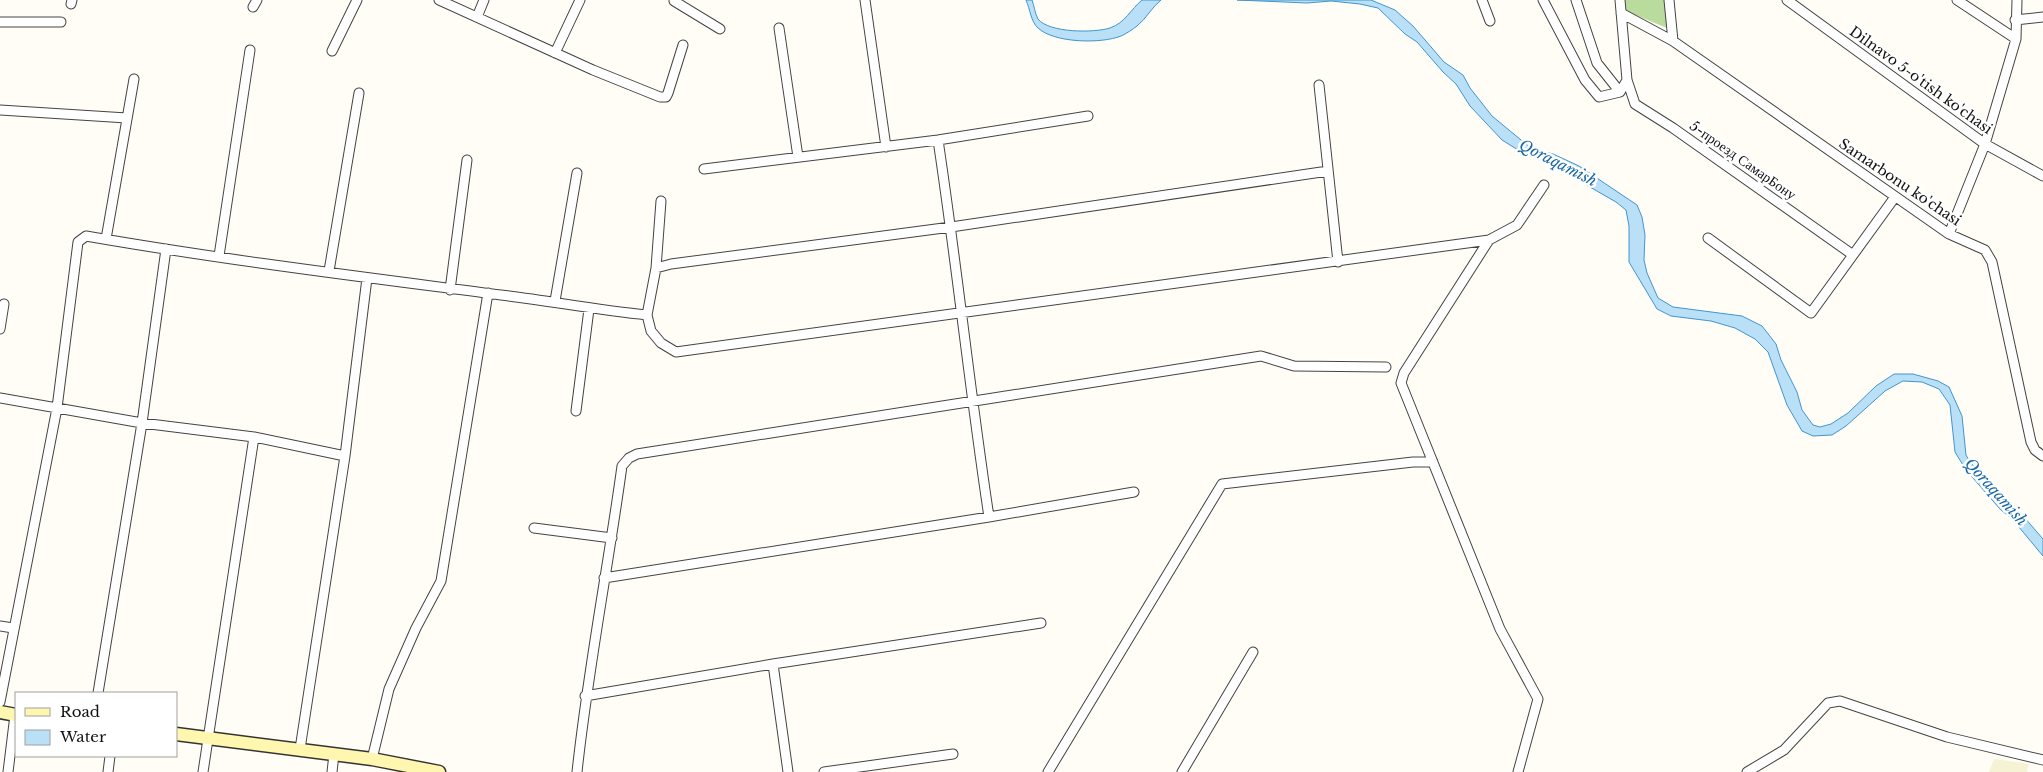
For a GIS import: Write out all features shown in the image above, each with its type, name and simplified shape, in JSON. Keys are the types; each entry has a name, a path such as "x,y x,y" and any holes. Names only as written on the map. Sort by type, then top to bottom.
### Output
{"street":[{"path":"332,51 357,0"},
{"path":"439,0 555,54 660,97 666,97 668,93 683,45"},
{"path":"477,17 484,0"},
{"path":"555,54 580,0"},
{"path":"673,0 720,29"},
{"path":"865,0 886,146"},
{"path":"1482,0 1490,21"},
{"path":"1544,0 1585,80 1599,97 1620,92 1627,80 1620,0"},
{"path":"1576,0 1597,63 1620,92"},
{"path":"1669,0 1673,41"},
{"name":"Dilnavo 5-o'tish ko'chasi","path":"1787,0 1985,144 2043,176"},
{"path":"1957,0 2016,39"},
{"path":"1949,234 1985,144 2016,39 2017,0"},
{"name":"Samarbonu ko'chasi","path":"1621,13 1673,41 1949,234 1985,250 1992,262 2031,442 2035,450 2043,456"},
{"path":"2015,20 2043,17"},
{"path":"0,22 61,22"},
{"path":"779,28 798,157"},
{"path":"219,256 250,50"},
{"path":"106,239 134,80"},
{"name":"5-проезд СамарБону","path":"1627,80 1635,104 1673,128 1854,255"},
{"path":"1319,85 1338,262"},
{"path":"329,271 359,93"},
{"path":"0,110 127,118"},
{"path":"704,169 938,140 1088,116"},
{"path":"938,140 989,517"},
{"path":"450,290 467,160"},
{"path":"656,268 671,264 951,227 1328,171"},
{"path":"555,301 576,173"},
{"path":"661,201 656,268 647,315 652,331 661,343 676,352 1490,240 1517,225 1544,185"},
{"path":"1708,238 1811,313 1896,197"},
{"path":"0,702 56,408 78,242 86,236 450,290 555,301 589,309 647,315"},
{"path":"1490,240 1404,374 1401,383 1500,629 1538,699 1518,772"},
{"path":"98,692 142,423 166,249"},
{"path":"300,749 345,456 367,278"},
{"path":"372,759 389,689 416,628 441,581 488,293"},
{"path":"0,329 4,304"},
{"path":"576,411 589,309"},
{"path":"577,772 585,696 612,538 622,466 629,458 637,454 1262,356 1294,366 1386,367"},
{"path":"0,398 142,423 254,436 345,456"},
{"path":"203,772 254,436"},
{"path":"1048,772 1222,484 1413,462 1433,462"},
{"path":"604,578 1134,492"},
{"path":"534,528 612,538"},
{"path":"585,696 773,664 1041,623"},
{"path":"0,626 13,628"},
{"path":"1182,772 1254,652"},
{"path":"773,664 788,772"},
{"path":"1747,772 1784,750 1828,703 1840,701 1947,737 2043,760"},
{"path":"0,712 15,715 8,772"},
{"path":"178,734 372,759 439,772"},
{"path":"332,772 334,754"},
{"path":"824,772 954,754"},
{"path":"108,772 110,757"}],"shaded area":[{"path":"1994,759 2029,764 2027,772 1989,772"}],"green space":[{"path":"1625,0 1664,0 1667,28 1626,11"}],"water":[{"path":"1026,0 1032,0 1038,19 1044,24 1072,31 1094,31 1115,26 1142,0 1161,0 1134,29 1121,36 1112,39 1078,41 1055,37 1038,28"},
{"name":"Qoraqamish","path":"1237,0 1371,0 1395,10 1413,26 1444,62 1463,75 1470,88 1492,116 1532,149 1553,154 1579,166 1637,205 1642,217 1645,235 1644,260 1647,273 1658,298 1673,307 1742,316 1762,326 1776,344 1781,360 1797,392 1802,410 1813,425 1820,427 1831,424 1848,413 1876,386 1894,374 1913,374 1938,381 1949,387 1962,416 1966,455 1970,462 1995,489 2011,502 2043,539 2043,556 2013,520 2000,509 1966,470 1955,452 1950,405 1939,389 1922,382 1903,381 1885,391 1846,426 1832,435 1813,436 1802,431 1787,405 1768,352 1755,339 1735,328 1711,321 1671,316 1657,309 1629,262 1629,226 1626,210 1616,202 1548,163 1523,153 1502,140 1470,106 1456,84 1417,42 1405,34 1378,8 1331,1 1307,3"}]}
